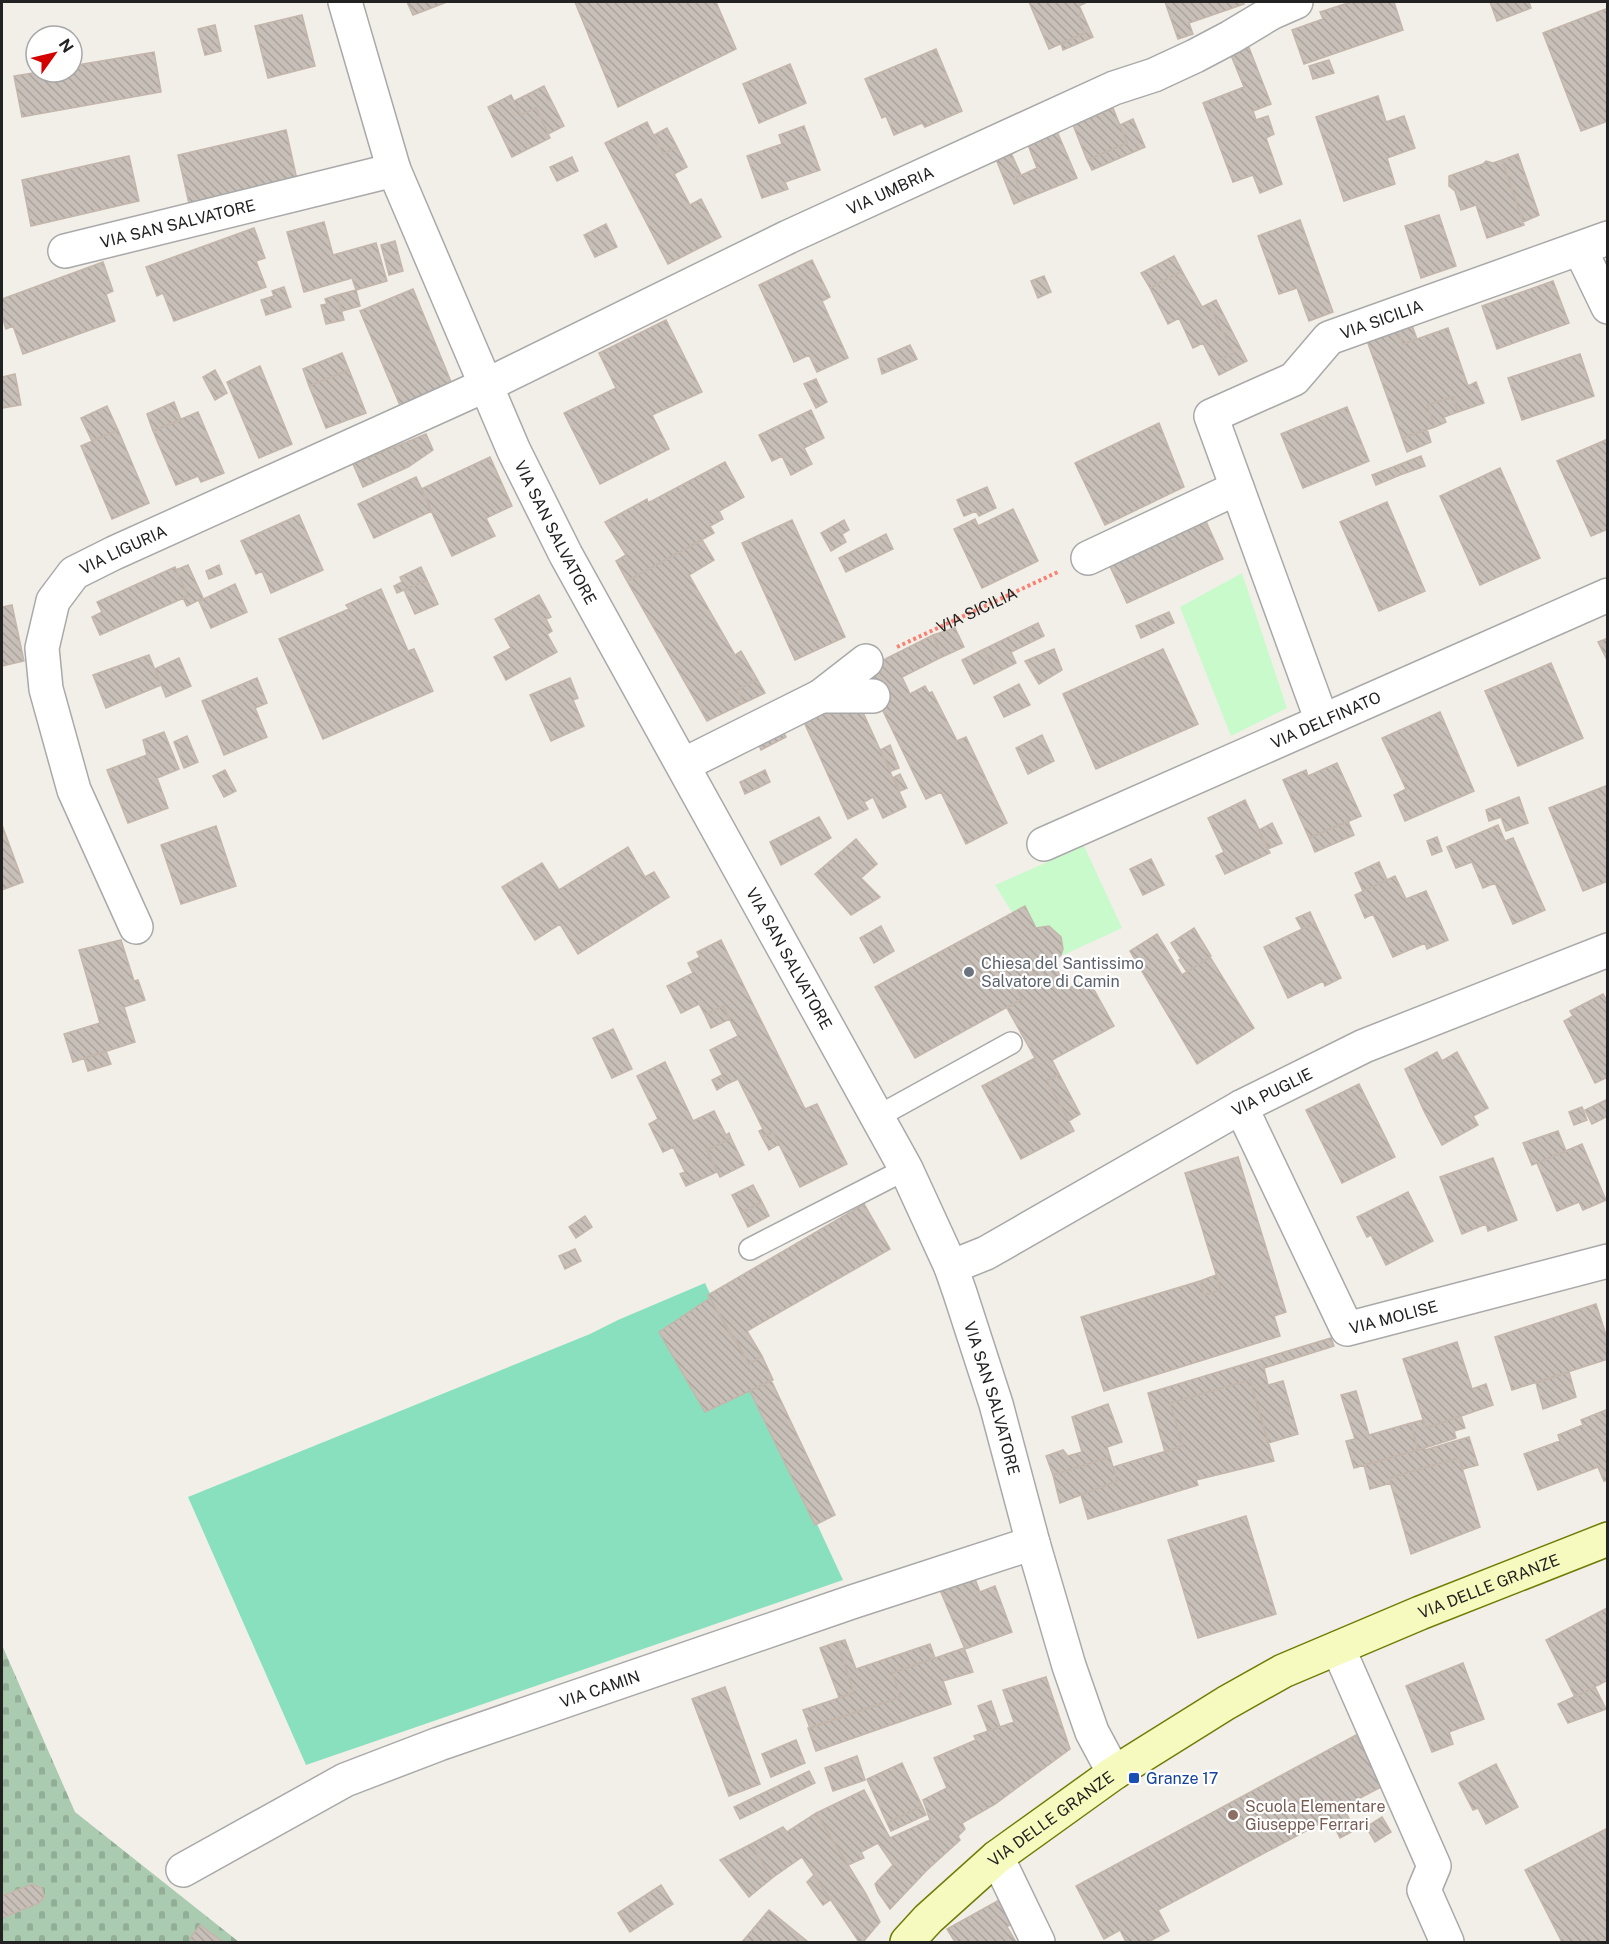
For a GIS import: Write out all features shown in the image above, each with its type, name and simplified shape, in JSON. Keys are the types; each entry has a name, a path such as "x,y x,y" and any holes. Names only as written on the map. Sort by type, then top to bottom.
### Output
{"street":[{"name":"VIA SAN SALVATORE","path":"345,2 394,170 514,451 566,555 906,1169 951,1267 996,1404 1033,1543 1070,1666 1092,1732 1114,1773"},
{"name":"VIA UMBRIA","path":"485,386 788,237 1114,88 1154,75 1195,56 1271,12 1296,2"},
{"name":"VIA SAN SALVATORE","path":"65,251 394,170"},
{"path":"1594,243 1608,307"},
{"name":"VIA SICILIA","path":"1322,721 1211,416 1294,379 1329,338 1594,243"},
{"name":"VIA LIGURIA","path":"136,927 74,790 46,690 42,648 53,601 74,573 114,553 485,386"},
{"path":"1088,558 1237,488"},
{"name":"VIA DELFINATO","path":"1044,844 1608,595"},
{"path":"683,765 821,696 866,661"},
{"path":"821,696 873,696"},
{"name":"VIA PUGLIE","path":"951,1267 986,1253 1241,1107 1365,1046 1608,950"},
{"name":"VIA MOLISE","path":"1241,1107 1347,1329 1608,1261"},
{"name":"VIA DELLE GRANZE","path":"907,1942 928,1919 997,1857 1114,1773 1226,1703 1283,1671 1420,1613 1608,1539"},
{"name":"VIA CAMIN","path":"183,1870 345,1780 439,1744 852,1602 1033,1543"},
{"path":"1338,1648 1434,1866 1424,1890 1447,1942"},
{"path":"997,1857 1038,1942"}],"lane":[{"path":"877,1117 1011,1042"},
{"path":"750,1249 906,1169"}],"path":[{"name":"VIA SICILIA","path":"866,661 1088,558"}],"green space":[{"path":"1242,573 1287,708 1231,736 1180,607"},
{"path":"1084,846 1122,928 1044,964 995,885"},
{"path":"705,1283 843,1580 306,1765 188,1497 590,1334"},
{"path":"2,1645 75,1812 239,1942 2,1942"}],"building":[{"path":"407,2 447,2 413,15"},
{"path":"575,2 716,2 736,49 618,107"},
{"path":"1029,2 1087,2 1079,6 1081,10 1079,17 1085,33 1049,49"},
{"path":"1165,2 1243,2 1244,4 1189,23 1193,34 1178,39"},
{"path":"1351,2 1394,2 1403,30 1304,64 1292,30 1323,19 1320,12"},
{"path":"1490,2 1529,2 1531,8 1497,21"},
{"path":"1608,8 1608,121 1581,131 1543,33"},
{"path":"1081,10 1093,37 1063,50 1061,44 1085,33 1079,17"},
{"path":"302,15 315,66 268,78 255,26"},
{"path":"215,25 221,51 205,55 198,29"},
{"path":"1246,40 1271,104 1253,111 1256,120 1268,116 1274,134 1266,138 1282,184 1260,193 1253,175 1233,182 1203,103 1244,87 1228,48"},
{"path":"936,49 962,111 925,127 922,123 894,135 886,116 882,118 865,79"},
{"path":"154,52 161,92 22,117 14,76 24,74 24,84 84,84 84,64"},
{"path":"1329,60 1334,73 1313,79 1309,66"},
{"path":"790,64 806,103 759,123 743,84"},
{"path":"544,86 564,126 548,134 536,108 521,115 514,101"},
{"path":"511,95 521,115 536,108 550,138 512,157 488,107"},
{"path":"1378,96 1386,122 1404,116 1415,148 1387,158 1395,184 1344,201 1316,117"},
{"path":"1113,108 1127,143 1087,160 1073,125"},
{"path":"1133,119 1145,147 1092,170 1087,160 1127,143 1120,125"},
{"path":"647,122 663,154 677,147 687,167 674,174 690,205 701,199 721,237 668,264 605,143"},
{"path":"804,126 820,170 785,182 788,189 762,198 747,156 782,144 779,135"},
{"path":"667,128 677,147 663,154 654,135"},
{"path":"1056,129 1077,178 1023,200 1015,178 1037,168 1025,137"},
{"path":"286,130 298,184 190,208 178,155"},
{"path":"1011,153 1021,175 1015,178 1023,200 1014,204 996,159"},
{"path":"1518,154 1539,215 1523,222 1502,160"},
{"path":"129,156 139,201 31,226 22,180"},
{"path":"572,157 578,171 557,181 550,167"},
{"path":"1502,160 1524,225 1487,238 1476,205 1461,210 1455,191 1449,186 1449,176 1486,161 1493,163"},
{"path":"1439,215 1456,266 1421,278 1405,226"},
{"path":"1300,220 1333,312 1309,321 1297,288 1279,294 1258,236"},
{"path":"324,222 333,255 376,243 387,281 356,290 352,278 304,292 287,232"},
{"path":"606,224 617,247 595,257 584,235"},
{"path":"254,228 265,258 256,261 266,287 174,321 163,293 157,296 146,267"},
{"path":"395,241 403,271 389,275 381,245"},
{"path":"1174,256 1182,271 1150,288 1141,273"},
{"path":"812,260 830,297 822,301 848,358 817,372 809,355 794,362 759,285"},
{"path":"103,262 113,291 106,294 115,321 23,354 13,326 6,329 2,316 2,299"},
{"path":"1182,271 1202,307 1208,304 1234,353 1213,363 1203,343 1193,348 1179,318 1168,324 1150,288"},
{"path":"1044,276 1051,292 1038,298 1031,281"},
{"path":"1553,281 1569,323 1497,349 1482,306"},
{"path":"284,287 291,307 266,315 261,300 274,296 272,291"},
{"path":"413,289 456,394 402,410 360,311"},
{"path":"356,290 360,306 342,311 337,295"},
{"path":"337,295 344,320 326,324 321,305 327,304 325,299"},
{"path":"1216,300 1247,361 1219,375 1213,363 1234,353 1208,304"},
{"path":"666,320 702,392 652,415 669,449 600,484 564,413 616,388 599,353"},
{"path":"1410,320 1417,339 1403,344 1395,325"},
{"path":"1395,325 1403,344 1448,328 1468,386 1476,382 1484,403 1458,412 1453,397 1427,405 1435,427 1402,438 1365,335"},
{"path":"910,345 917,359 882,374 878,359"},
{"path":"342,353 349,370 309,386 303,369"},
{"path":"1580,354 1594,396 1522,420 1508,378"},
{"path":"260,366 292,444 259,458 227,382"},
{"path":"215,370 227,393 215,400 203,377"},
{"path":"349,370 366,413 326,428 309,386"},
{"path":"15,374 21,405 2,408 2,377"},
{"path":"816,379 827,402 816,408 804,384"},
{"path":"1453,397 1458,412 1444,417 1446,422 1435,427 1427,405"},
{"path":"174,402 181,420 153,431 147,414"},
{"path":"107,406 118,430 92,441 81,418"},
{"path":"1347,407 1369,461 1303,488 1281,434"},
{"path":"811,410 824,438 804,448 812,464 791,475 782,456 772,461 759,435"},
{"path":"198,412 224,473 201,482 198,476 176,485 153,431"},
{"path":"1159,423 1184,487 1105,525 1075,463"},
{"path":"1427,429 1431,442 1407,452 1402,438"},
{"path":"118,430 149,503 112,519 81,446"},
{"path":"426,434 433,450 408,467 363,487 353,464"},
{"path":"1608,439 1608,529 1591,536 1557,461"},
{"path":"1421,456 1425,466 1400,475 1398,465"},
{"path":"490,457 512,506 486,518 495,536 452,556 421,489"},
{"path":"725,462 744,497 719,511 723,519 710,526 714,533 627,581 616,561 626,555 605,522 647,499 648,503"},
{"path":"1398,465 1400,475 1376,485 1372,475"},
{"path":"1500,468 1540,558 1480,585 1440,496"},
{"path":"416,477 432,511 374,538 358,504"},
{"path":"987,487 996,508 979,516 976,511 964,516 957,500"},
{"path":"1387,502 1425,591 1379,611 1340,522"},
{"path":"1013,509 1038,561 982,588 954,529 975,519 978,526"},
{"path":"299,515 323,570 271,593 262,571 256,574 241,541"},
{"path":"1204,517 1223,559 1127,603 1108,562"},
{"path":"792,520 845,637 795,660 742,543"},
{"path":"844,520 849,530 842,534 846,542 831,551 821,533"},
{"path":"886,534 893,549 846,572 839,558"},
{"path":"702,540 714,560 689,575 735,655 741,651 757,679 737,690 744,703 707,721 627,581"},
{"path":"188,565 203,598 187,606 183,598 188,596 176,570"},
{"path":"219,565 222,574 209,579 206,571"},
{"path":"175,567 188,596 100,635 92,617 102,612 97,602"},
{"path":"421,567 427,580 397,593 394,586 402,582 400,577"},
{"path":"427,580 438,604 415,614 404,590"},
{"path":"235,584 247,612 211,628 199,601"},
{"path":"381,589 408,651 414,649 433,691 323,739 279,639 349,609 346,605"},
{"path":"539,595 551,617 546,619 552,631 547,634 557,652 506,680 494,657 511,648 495,619"},
{"path":"12,605 24,661 2,666 2,607"},
{"path":"1169,612 1174,623 1141,638 1136,626"},
{"path":"1038,623 1044,636 1011,652 1016,663 996,673 984,649"},
{"path":"955,628 964,647 942,657 933,635"},
{"path":"933,635 942,657 902,677 910,694 925,686 929,693 932,692 957,741 966,737 1007,823 966,844 941,792 926,799 863,670"},
{"path":"1608,638 1608,662 1598,642"},
{"path":"984,649 996,673 974,684 962,660"},
{"path":"1054,649 1062,670 1039,684 1025,661"},
{"path":"1163,649 1198,724 1096,769 1063,694"},
{"path":"149,655 161,685 106,708 93,675"},
{"path":"179,658 191,686 166,697 155,669"},
{"path":"1551,663 1583,738 1518,766 1485,691"},
{"path":"257,678 267,703 255,708 267,737 224,755 202,701"},
{"path":"570,678 578,698 573,700 584,726 551,741 530,695"},
{"path":"757,679 765,693 744,703 737,690"},
{"path":"1019,684 1030,705 1004,717 994,697"},
{"path":"856,697 906,807 883,818 873,797 864,802 868,809 848,819 804,722"},
{"path":"1440,712 1474,791 1405,821 1394,795 1406,789 1382,738"},
{"path":"779,725 786,737 761,750 755,735"},
{"path":"164,732 179,769 157,778 168,808 128,823 107,770 147,755 143,740"},
{"path":"1042,735 1054,761 1028,774 1016,748"},
{"path":"187,736 198,762 184,768 174,742"},
{"path":"890,745 899,768 891,771 880,750"},
{"path":"1337,763 1361,816 1309,838 1283,780 1306,770 1308,776"},
{"path":"225,770 236,791 224,797 213,776"},
{"path":"765,770 770,782 745,794 740,782"},
{"path":"900,774 907,788 900,791 894,777"},
{"path":"1608,785 1608,881 1583,891 1549,808"},
{"path":"1519,797 1528,823 1506,831 1501,817 1489,821 1486,810"},
{"path":"1245,800 1270,853 1225,874 1216,856 1224,852 1208,818"},
{"path":"819,817 831,838 781,865 770,842"},
{"path":"1348,821 1354,835 1315,852 1309,838"},
{"path":"1272,823 1282,843 1268,849 1259,830"},
{"path":"2,825 23,882 2,890"},
{"path":"1498,825 1505,841 1513,838 1545,910 1513,924 1495,883 1483,888 1472,862 1456,868 1447,847"},
{"path":"216,826 236,886 181,904 161,845"},
{"path":"1437,837 1442,851 1432,855 1427,841"},
{"path":"856,839 877,864 861,878 880,897 851,915 815,874"},
{"path":"628,847 645,877 654,872 669,897 578,954 560,924 535,940 502,887 542,863 559,890"},
{"path":"1151,859 1164,885 1143,895 1130,869"},
{"path":"1379,862 1387,880 1363,891 1355,873"},
{"path":"1395,876 1406,899 1426,891 1448,940 1427,949 1425,943 1393,957 1373,914 1365,918 1355,895"},
{"name":"Chiesa del Santissimo Salvatore di Camin","path":"1025,906 1036,928 1049,926 1061,937 1063,949 1061,955 1013,985 1022,999 915,1058 875,987"},
{"path":"1310,912 1315,923 1302,929 1296,918"},
{"path":"1315,923 1341,978 1325,986 1323,981 1288,998 1264,947"},
{"path":"881,926 894,951 874,963 860,938"},
{"path":"1194,928 1211,956 1187,972 1171,943"},
{"path":"1157,934 1182,975 1210,957 1254,1028 1197,1064 1130,951"},
{"path":"121,940 134,981 138,980 145,1000 124,1007 135,1042 73,1062 64,1034 100,1023 79,950"},
{"path":"721,940 805,1109 817,1104 847,1164 800,1187 773,1132 762,1137 759,1131 763,1129 738,1079 727,1084 710,1050 738,1036 723,1006 705,1015 699,1004 681,1013 667,986 693,973 688,963 700,957 697,952"},
{"path":"1053,962 1067,989 1088,979 1114,1026 1052,1060 1059,1074 1047,1080 1074,1131 1021,1159 982,1086 1035,1058 1007,1008 1022,999 1013,985"},
{"path":"1603,994 1608,1002 1608,1077 1595,1083 1564,1021 1573,1016 1570,1011"},
{"path":"723,1006 730,1019 711,1028 705,1015"},
{"path":"613,1029 632,1069 612,1078 593,1038"},
{"path":"106,1051 111,1064 88,1071 84,1058"},
{"path":"1437,1052 1442,1061 1457,1052 1488,1108 1473,1116 1478,1125 1442,1145 1405,1069"},
{"path":"665,1062 693,1121 714,1111 726,1135 729,1133 731,1138 707,1150 717,1172 686,1186 680,1174 685,1172 673,1147 663,1152 649,1124 658,1119 637,1076"},
{"path":"1059,1074 1080,1114 1069,1121 1047,1080"},
{"path":"722,1075 727,1084 717,1090 712,1080"},
{"path":"1359,1084 1395,1157 1342,1183 1306,1110"},
{"path":"1608,1099 1608,1116 1592,1124 1585,1110"},
{"path":"1582,1107 1587,1120 1574,1125 1569,1112"},
{"path":"1558,1131 1566,1151 1532,1165 1523,1143"},
{"path":"773,1132 779,1144 769,1150 762,1137"},
{"path":"731,1138 744,1165 720,1177 707,1150"},
{"path":"1582,1144 1606,1200 1583,1210 1579,1202 1557,1211 1537,1163"},
{"path":"1238,1157 1286,1312 1274,1316 1280,1336 1104,1391 1081,1317 1200,1281 1204,1295 1221,1290 1185,1173"},
{"path":"1493,1158 1517,1220 1488,1231 1486,1224 1462,1234 1440,1177"},
{"path":"753,1185 762,1202 741,1213 732,1195"},
{"path":"1408,1192 1433,1241 1386,1265 1371,1235 1367,1237 1357,1217"},
{"path":"762,1202 769,1216 748,1227 741,1213"},
{"path":"864,1204 890,1249 747,1331 762,1356 749,1364 708,1295"},
{"path":"585,1216 592,1227 576,1238 569,1227"},
{"path":"575,1249 581,1261 565,1269 559,1256"},
{"path":"1216,1275 1221,1290 1204,1295 1200,1281"},
{"path":"710,1298 749,1364 762,1356 773,1380 705,1412 659,1332"},
{"path":"1596,1304 1608,1341 1608,1359 1512,1390 1495,1337"},
{"path":"1331,1338 1334,1346 1264,1368 1268,1385 1283,1381 1298,1434 1268,1443 1250,1380 1170,1403 1183,1446 1165,1452 1148,1393"},
{"path":"1457,1342 1472,1389 1486,1384 1493,1405 1426,1428 1403,1359"},
{"path":"1569,1372 1576,1397 1543,1409 1536,1383"},
{"path":"771,1380 835,1515 815,1525 750,1391"},
{"path":"1250,1380 1274,1461 1196,1480 1198,1485 1088,1519 1081,1495 1117,1481 1113,1467 1183,1446 1170,1403"},
{"path":"1356,1391 1369,1435 1411,1423 1418,1450 1354,1468 1346,1441 1355,1439 1341,1395"},
{"path":"1108,1404 1122,1442 1107,1447 1110,1457 1053,1475 1046,1456 1063,1450 1068,1456 1082,1452 1072,1417"},
{"path":"1608,1409 1608,1480 1604,1481 1598,1467 1538,1490 1524,1454 1560,1441 1558,1435 1583,1425 1581,1420"},
{"path":"1461,1416 1465,1428 1454,1431 1456,1438 1418,1450 1411,1423 1423,1420 1426,1428"},
{"path":"1469,1437 1478,1465 1463,1469 1459,1458 1389,1478 1391,1483 1370,1489 1364,1465"},
{"path":"1110,1457 1117,1481 1060,1503 1053,1475"},
{"path":"1459,1458 1480,1527 1411,1554 1389,1478"},
{"path":"1246,1516 1276,1614 1198,1638 1168,1540"},
{"path":"975,1579 980,1592 995,1586 1012,1632 965,1649 940,1590"},
{"path":"1607,1608 1608,1680 1575,1697 1546,1640"},
{"path":"845,1640 856,1669 930,1644 935,1658 892,1673 901,1697 810,1728 803,1710 854,1693 837,1642"},
{"path":"837,1642 854,1693 839,1697 820,1648"},
{"path":"964,1648 973,1672 943,1681 951,1704 816,1751 808,1728 901,1697 892,1673"},
{"path":"1463,1663 1484,1719 1449,1732 1453,1744 1432,1752 1406,1686"},
{"path":"1046,1677 1070,1749 995,1804 962,1823 965,1829 958,1836 960,1840 927,1870 890,1909 875,1884 893,1865 878,1843 861,1852 864,1858 848,1865 816,1813 864,1790 890,1838 930,1820 923,1800 947,1788 934,1758 976,1740 974,1736 1014,1722 1003,1690"},
{"path":"725,1687 760,1784 729,1796 692,1699"},
{"path":"1595,1687 1606,1709 1568,1723 1558,1704"},
{"path":"991,1701 1000,1727 988,1731 978,1706"},
{"path":"1356,1735 1383,1786 1343,1807 1355,1830 1340,1838 1330,1818 1158,1910 1169,1931 1148,1942 1126,1942 1120,1930 1104,1939 1076,1886"},
{"path":"796,1740 805,1763 771,1777 762,1754"},
{"path":"857,1756 865,1780 833,1791 825,1768"},
{"path":"902,1763 922,1806 887,1823 867,1779"},
{"path":"1496,1764 1518,1807 1486,1824 1478,1808 1473,1810 1459,1783"},
{"path":"809,1771 815,1783 740,1819 734,1807"},
{"path":"922,1806 926,1815 891,1831 887,1823"},
{"path":"816,1813 866,1894 880,1922 863,1942 859,1942 802,1857 772,1878 751,1844 783,1827 787,1832"},
{"path":"1382,1817 1391,1832 1375,1842 1366,1827"},
{"path":"1606,1829 1608,1942 1562,1942 1525,1870"},
{"path":"751,1844 772,1878 749,1897 720,1860"},
{"path":"814,1875 830,1900 823,1905 807,1882"},
{"path":"32,1884 42,1888 44,1897 39,1903 2,1918 2,1896"},
{"path":"661,1885 673,1904 630,1932 618,1913"},
{"path":"1001,1899 1014,1922 1007,1927 1016,1942 955,1942 947,1929"},
{"path":"769,1910 807,1941 742,1942"},
{"path":"200,1925 223,1942 196,1942 190,1938"}],"place":[{"name":"Chiesa del Santissimo Salvatore di Camin","path":"969,972"},
{"name":"Granze 17","path":"1134,1778"},
{"name":"Scuola Elementare Giuseppe Ferrari","path":"1233,1815"}]}
